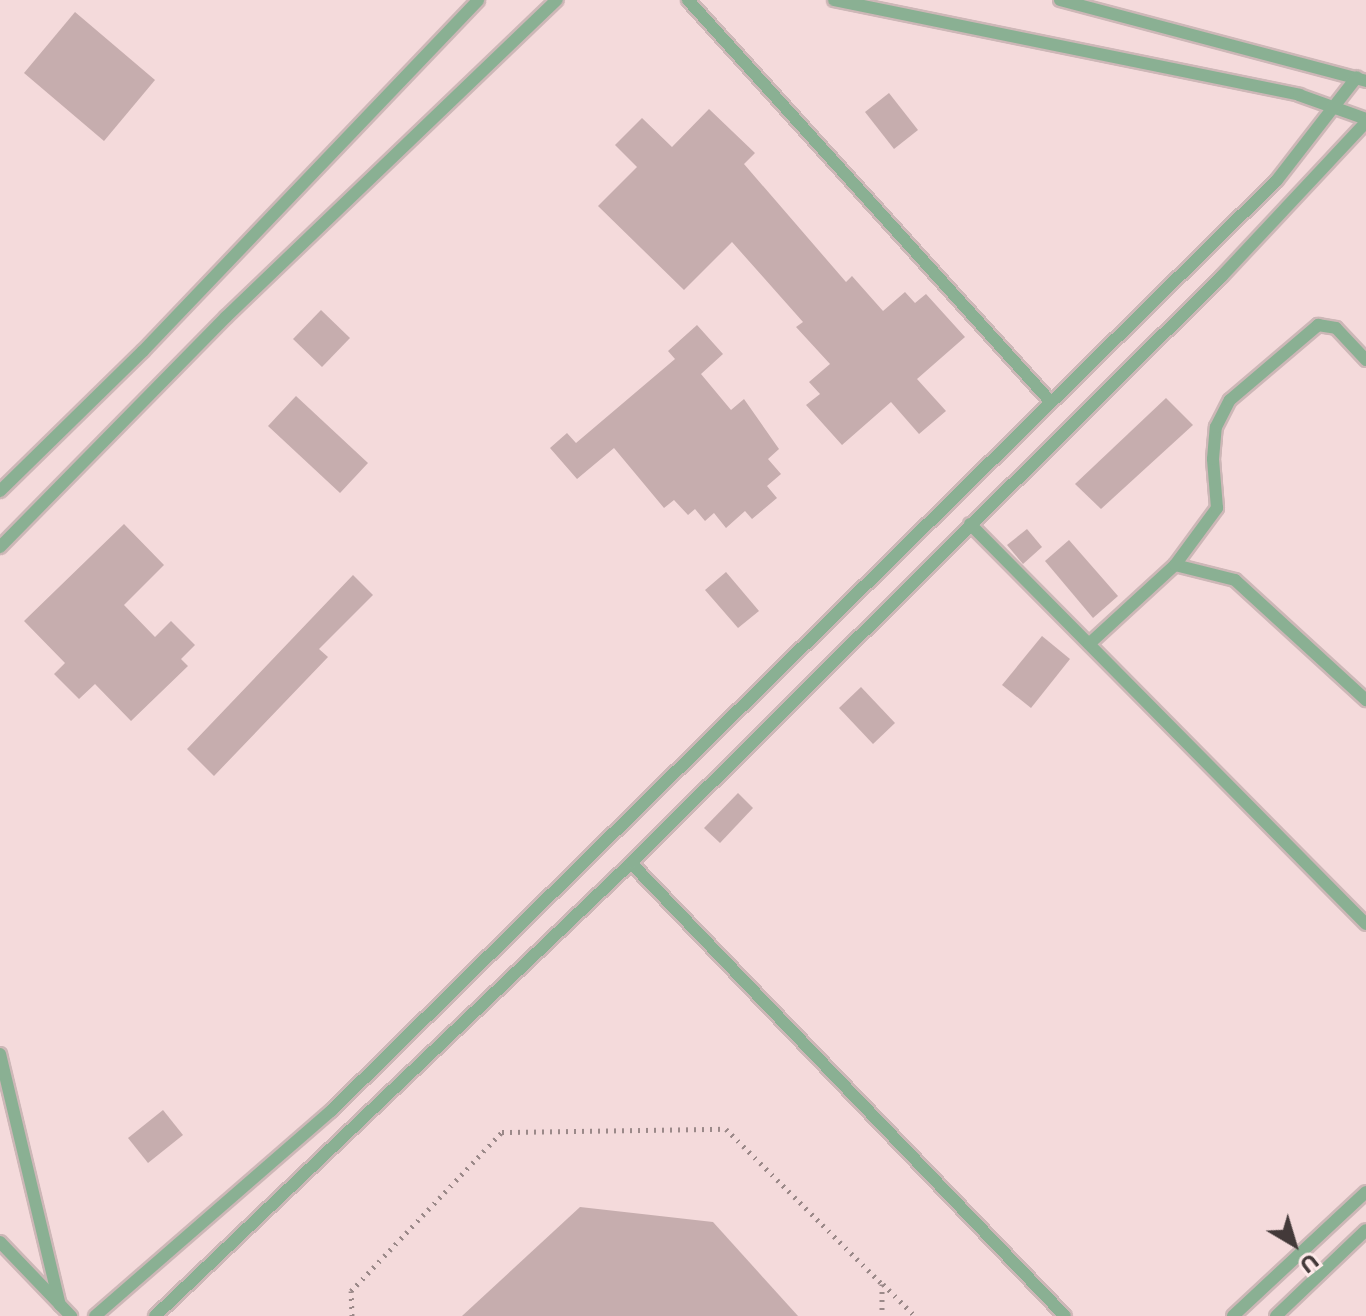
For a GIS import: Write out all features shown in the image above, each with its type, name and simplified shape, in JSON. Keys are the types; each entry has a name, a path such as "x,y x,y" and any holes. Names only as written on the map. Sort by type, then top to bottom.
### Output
{"lane":[{"path":"0,491 143,351 478,0"},
{"path":"0,547 226,317 556,0"},
{"path":"688,0 1050,401"},
{"path":"155,1316 631,863 1222,276 1366,121 1334,107 834,0"},
{"path":"1060,0 1362,79"},
{"path":"95,1316 331,1111 1277,180 1334,107 1362,79"},
{"path":"1089,644 1175,565 1217,508 1215,438 1230,400 1318,325 1336,328 1366,360"},
{"path":"970,524 1366,924"},
{"path":"1175,565 1235,580 1366,700"},
{"path":"631,863 1065,1316"},
{"path":"0,1054 60,1305"},
{"path":"1233,1316 1366,1192"},
{"path":"1276,1316 1366,1230"},
{"path":"0,1242 71,1316"}],"path":[{"path":"352,1316 351,1291 502,1132 726,1129 915,1316"},
{"path":"882,1284 882,1316"}],"building":[{"path":"75,12 155,80 104,141 24,73"},
{"path":"889,93 918,130 894,149 865,112"},
{"path":"709,109 755,153 744,164 846,282 852,276 883,311 905,292 915,303 926,294 965,337 917,379 946,411 919,434 891,402 842,445 806,405 820,394 809,382 830,364 796,327 803,322 732,242 684,290 598,206 637,167 615,145 642,118 672,147"},
{"path":"321,310 350,338 322,367 293,339"},
{"path":"697,325 723,354 701,374 731,410 744,399 779,449 768,459 781,474 767,486 777,498 752,519 745,511 726,528 714,513 705,521 695,509 688,515 674,500 664,508 614,448 577,479 550,448 567,433 576,443 675,359 668,351"},
{"path":"296,396 368,463 340,493 268,426"},
{"path":"1166,398 1193,425 1101,509 1075,484"},
{"path":"124,524 164,565 124,605 155,637 171,621 195,645 181,659 188,666 131,721 95,684 79,699 54,674 65,663 24,621"},
{"path":"1027,529 1042,547 1023,564 1007,545"},
{"path":"1069,540 1118,596 1093,618 1045,561"},
{"path":"726,572 759,611 738,628 705,590"},
{"path":"353,575 373,595 319,649 328,657 214,776 187,749"},
{"path":"1042,636 1070,659 1031,708 1002,685"},
{"path":"861,687 895,723 873,744 839,708"},
{"path":"738,793 753,808 720,843 704,828"},
{"path":"163,1110 183,1135 148,1163 128,1138"},
{"path":"580,1207 713,1222 798,1316 462,1316"}]}
